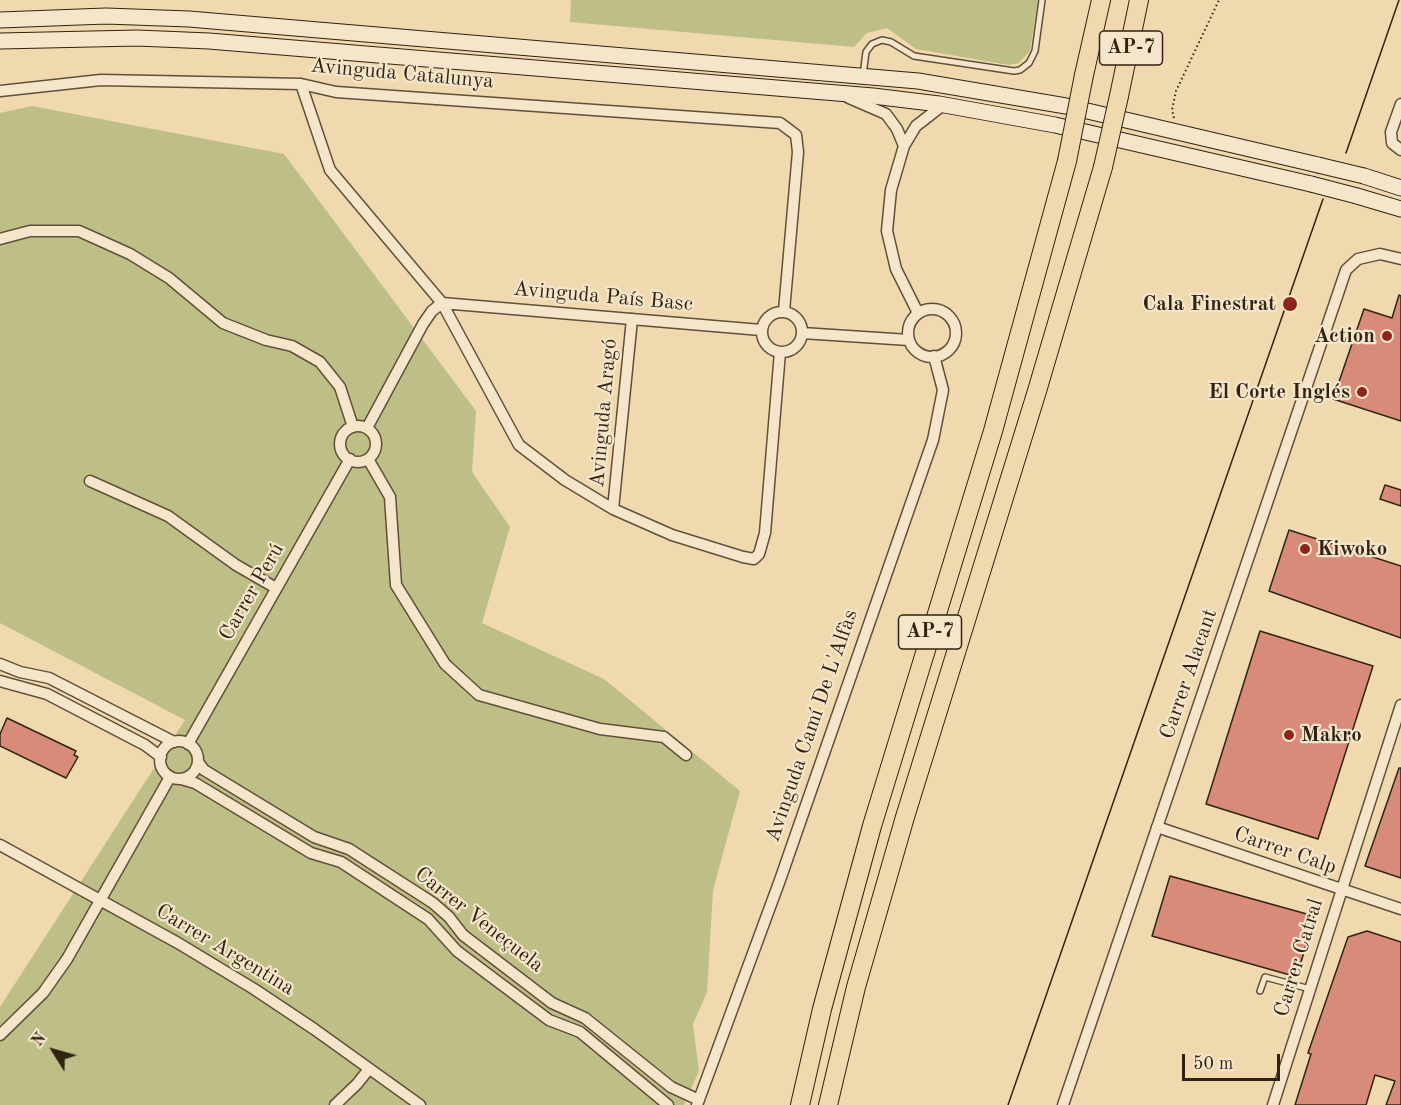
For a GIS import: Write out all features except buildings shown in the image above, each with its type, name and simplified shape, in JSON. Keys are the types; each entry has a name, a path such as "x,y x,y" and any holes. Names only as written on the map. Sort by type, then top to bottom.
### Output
{"highway":[{"name":"AP-7","path":"800,1105 822,1009 872,826 993,431 1067,161 1101,0"},
{"name":"AP-7","path":"828,1105 856,987 905,817 1037,391 1103,167 1128,62 1139,0"},
{"path":"1128,62 1150,0"}],"main road":[{"path":"0,20 106,16 189,19 863,75 950,85 1038,100 1364,176 1401,188"},
{"path":"0,40 77,38 209,41 831,92 944,105 1055,125 1311,184 1401,209"}],"street":[{"name":"Avinguda Catalunya","path":"0,91 101,80 301,84 336,92 780,123 796,135 798,152 784,312"},
{"path":"301,84 330,170 442,303 519,445 565,480 614,509 672,535 754,559 763,546 780,352"},
{"path":"831,92 886,114 897,129 904,146"},
{"path":"1401,104 1391,132 1392,144 1401,150"},
{"path":"918,313 896,269 887,231 891,190 904,146 916,126 944,105"},
{"path":"0,239 30,231 79,231 130,254 169,279 223,323 266,340 292,346 320,362 340,387 352,427"},
{"name":"Carrer Alacant","path":"1063,1105 1346,270 1358,259 1380,254 1401,259"},
{"path":"366,428 423,324 432,311 442,303"},
{"name":"Avinguda País Basc","path":"442,303 761,330"},
{"path":"933,309 941,311 953,321 955,336 953,344 942,354 934,356 919,353 909,340 909,326 918,313 933,309"},
{"path":"784,312 798,319 802,333 801,339 792,349 780,352 767,346 761,330 768,316 784,312"},
{"name":"Avinguda Aragó","path":"614,509 632,319"},
{"path":"802,333 909,340"},
{"name":"Avinguda Camí De L'Alfàs","path":"698,1102 780,880 933,440 943,390 934,356"},
{"path":"352,427 366,428 376,441 374,453 368,459 359,462 350,459 344,454 340,443 344,433 352,427"},
{"name":"Carrer Perú","path":"188,744 350,459"},
{"path":"368,459 390,497 396,585 445,664 479,695 600,729 664,737 686,755"},
{"path":"90,481 168,516 236,565 276,588"},
{"path":"0,664 20,672 49,678 174,742 188,744 195,751 198,762 192,773 176,778 55,977 17,1020 0,1035"},
{"path":"0,681 47,694 140,742 161,757"},
{"name":"Carrer Catral","path":"1273,1105 1401,705"},
{"path":"174,742 164,750 161,757 162,768 176,778"},
{"name":"Carrer Veneçuela","path":"198,762 204,770 314,837 349,849 433,903 446,914 463,935 552,1003 585,1018 671,1087 698,1102"},
{"name":"Carrer Veneçuela","path":"176,778 195,783 310,853 341,862 428,919 457,951 549,1020 580,1032 668,1105"},
{"name":"Carrer Calp","path":"1157,828 1401,909"},
{"name":"Carrer Argentina","path":"0,845 102,899 254,989 420,1105"},
{"path":"335,1105 369,1069"}],"lane":[{"path":"863,75 866,52 872,44 882,40 891,42 914,56 1020,70 1029,63 1035,51 1042,0"},
{"path":"1260,991 1265,977 1310,989"}],"path":[{"path":"1177,133 1172,110 1176,91 1219,0"}],"green space":[{"path":"571,0 1038,0 1030,51 1019,63 1009,65 916,49 887,28 867,33 854,47 570,22"},
{"path":"32,106 284,154 476,411 472,472 510,527 482,623 604,679 740,791 713,890 707,992 693,1024 699,1071 684,1105 0,1105 0,1007 185,720 0,623 0,113"}],"tram line":[{"path":"1346,153 1399,0"},
{"path":"1008,1105 1323,199"}],"place":[{"name":"Cala Finestrat","path":"1290,304"},
{"name":"Action","path":"1387,336"},
{"name":"El Corte Inglés","path":"1362,392"},
{"name":"Kiwoko","path":"1305,549"},
{"name":"Makro","path":"1289,735"}]}
